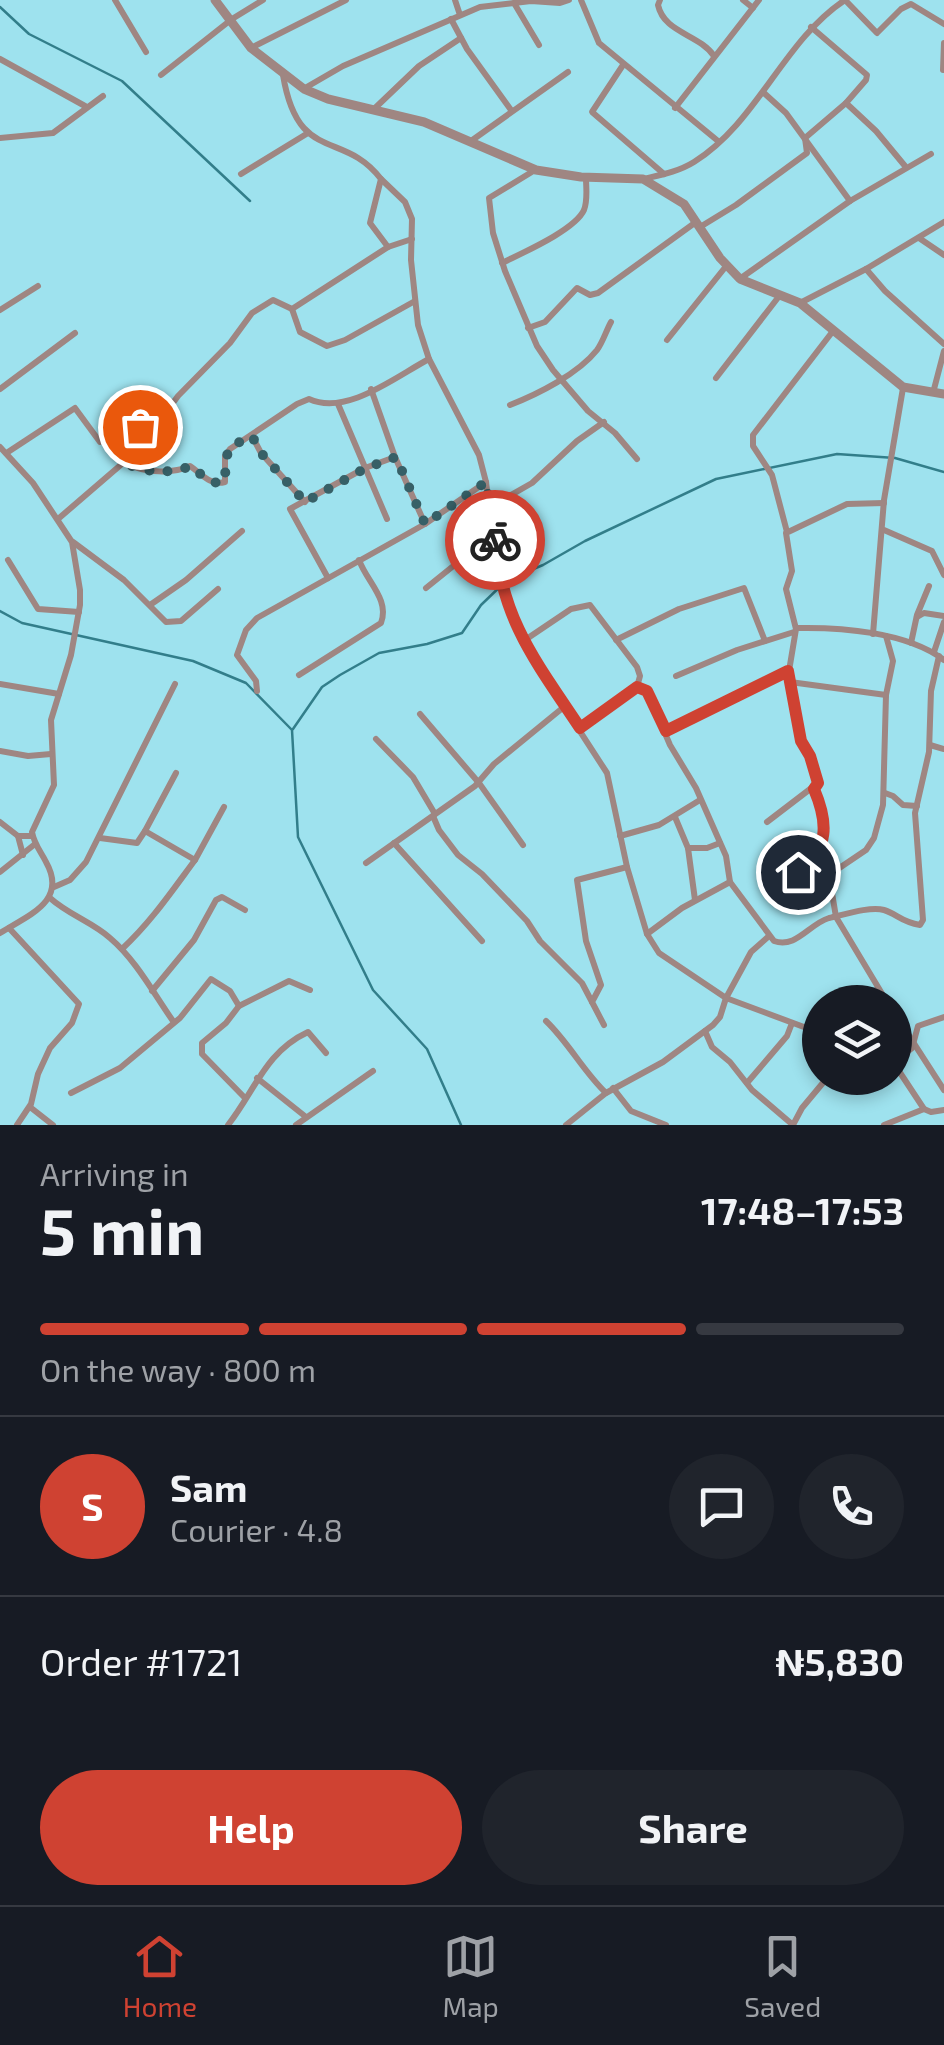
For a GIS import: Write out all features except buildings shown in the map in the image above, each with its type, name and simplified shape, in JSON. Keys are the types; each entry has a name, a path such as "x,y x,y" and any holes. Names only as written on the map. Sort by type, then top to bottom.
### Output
{"street":[{"path":"116,0 146,52"},
{"path":"215,0 251,48 304,89 328,99 424,122 536,170 586,178 642,179 694,162 764,92 812,27 845,0 876,34 911,4 944,24"},
{"path":"161,76 229,21 263,0"},
{"path":"251,48 346,0"},
{"path":"455,0 461,38 511,110"},
{"path":"304,89 344,66 488,5 568,0"},
{"path":"580,0 599,43 718,142"},
{"path":"660,0 658,5 664,18 703,43 714,56"},
{"path":"743,0 753,8"},
{"path":"675,108 760,0"},
{"path":"514,3 539,44"},
{"path":"804,138 846,103 867,75 812,27"},
{"path":"374,109 419,66 461,38"},
{"path":"943,70 944,43"},
{"path":"0,59 85,106"},
{"path":"623,64 592,112 665,174"},
{"path":"472,141 568,72"},
{"path":"283,74 288,101 308,132 322,144 363,162 405,202 412,219 415,300 429,359 473,442 486,482 498,578 522,642 607,773 647,934 659,953 726,998 802,1027"},
{"path":"764,92 786,112 850,201"},
{"path":"0,138 54,132 104,96"},
{"path":"846,103 905,163"},
{"path":"242,174 308,132"},
{"path":"528,328 545,322 578,288 598,293 698,225 736,205 807,153 804,138"},
{"path":"740,279 905,163 931,154"},
{"path":"536,170 489,198 489,214 502,262 528,328 546,361 588,411 604,422 637,459"},
{"path":"502,262 532,249 578,219 586,204 586,178"},
{"path":"381,179 370,223 388,247"},
{"path":"642,179 684,204 726,266 740,279 800,303 904,387 939,393 944,347 866,269"},
{"path":"800,303 944,222"},
{"path":"919,238 944,254"},
{"path":"292,309 388,247 412,239"},
{"path":"667,340 726,266"},
{"path":"0,310 38,286"},
{"path":"716,378 780,295"},
{"path":"128,464 149,434 260,306 273,300 292,309 300,332 327,346 345,340 415,300"},
{"path":"510,405 540,394 599,348 610,322"},
{"path":"767,822 818,783 801,741 788,671 795,630 786,589 792,572 787,532 772,475 753,446 752,435 833,331"},
{"path":"0,389 75,333"},
{"path":"58,519 123,463 143,472 183,470 190,466 212,483 224,482 225,456 230,449 306,399 338,404 429,359"},
{"path":"873,634 884,503 904,387"},
{"path":"371,389 425,524"},
{"path":"338,404 386,519"},
{"path":"8,453 75,408 100,442 143,426 149,434"},
{"path":"490,508 532,483 604,422"},
{"path":"252,436 261,453 305,502"},
{"path":"0,446 72,542 80,590 71,655 51,720 54,785 34,840 23,855 0,872"},
{"path":"328,578 290,512 294,506 366,468 396,457"},
{"path":"257,691 256,680 237,654 246,630 257,618 425,524 486,482"},
{"path":"787,532 847,504 884,503"},
{"path":"884,530 932,551 944,575"},
{"path":"150,606 242,532"},
{"path":"426,588 494,534"},
{"path":"72,542 124,580 161,619 173,623 218,589"},
{"path":"8,560 38,609 79,612"},
{"path":"299,675 381,623 385,615 383,600 368,582 360,560"},
{"path":"911,644 929,586"},
{"path":"616,640 678,610 744,588 765,641"},
{"path":"522,642 584,605 594,607 639,672 637,687 580,728"},
{"path":"637,687 647,691 700,800 726,856 730,882 777,944 788,943 820,921 886,910 901,922 920,925 923,920 916,852 917,806 930,745 930,699 944,619 924,612 916,618"},
{"path":"676,676 795,630 886,636 939,656"},
{"path":"877,985 836,917 829,875 862,854 873,839 884,794 886,695 893,660 886,636"},
{"path":"666,731 788,671"},
{"path":"790,682 886,695"},
{"path":"54,887 78,872 100,838 175,684"},
{"path":"1,687 59,694"},
{"path":"366,863 479,783 494,764 566,706"},
{"path":"420,714 479,783 523,845"},
{"path":"376,739 413,777 452,847 489,880 527,921 540,942 582,983 604,1025"},
{"path":"930,745 944,749"},
{"path":"0,750 28,756 51,754"},
{"path":"100,838 137,844 176,773"},
{"path":"776,883 814,860 822,842 824,813 814,789"},
{"path":"884,794 902,805 917,806"},
{"path":"620,836 675,817 700,800"},
{"path":"122,949 150,924 195,860 224,807"},
{"path":"675,817 688,848 696,900"},
{"path":"0,822 18,836 34,840 53,876 54,887 50,898 0,933"},
{"path":"144,831 195,860"},
{"path":"18,836 23,855"},
{"path":"394,843 482,941"},
{"path":"688,848 720,843"},
{"path":"592,1002 601,984 586,941 577,880 628,867"},
{"path":"647,934 730,882"},
{"path":"152,991 192,943 216,900 222,897 245,910"},
{"path":"50,898 71,916 102,931 122,949 173,1021"},
{"path":"9,928 79,1004 72,1022 50,1048 30,1107 17,1125"},
{"path":"571,1123 609,1091 662,1062 720,1017 750,952 769,936"},
{"path":"71,1092 120,1068 180,1018 211,979 230,991 239,1006"},
{"path":"246,1098 200,1051 202,1043 239,1006 289,981 310,990"},
{"path":"912,1046 918,1026 944,1017"},
{"path":"546,1021 583,1066 631,1111 666,1125"},
{"path":"747,1083 787,1036 792,1023"},
{"path":"705,1031 709,1043 793,1125 812,1095"},
{"path":"228,1125 257,1078 278,1054 307,1032 326,1054"},
{"path":"912,1041 944,1090"},
{"path":"296,1125 373,1072"},
{"path":"257,1078 306,1117"},
{"path":"912,1090 924,1109 936,1113 944,1110"},
{"path":"30,1107 54,1125"},
{"path":"884,1125 924,1109"}],"waterway":[{"path":"0,7 29,34 122,81 250,201"},
{"path":"293,729 322,687 340,675 379,653 462,633 481,605 507,580 716,479 837,454 895,458 944,472"},
{"path":"0,611 22,623 193,661 246,683 292,730 298,837 373,990 427,1049 461,1125"}],"way so far":[{"path":"140,427 144,426 149,434 128,464 143,472 183,470 190,466 212,483 224,482 225,456 252,436 261,453 305,502 366,468 396,457 425,524 486,482 495,540"}],"route":[{"path":"495,540 498,578 522,642 580,728 637,687 647,691 666,731 788,671 801,741 810,756 818,783 814,789 824,813 822,842 814,860 798,872"}]}
